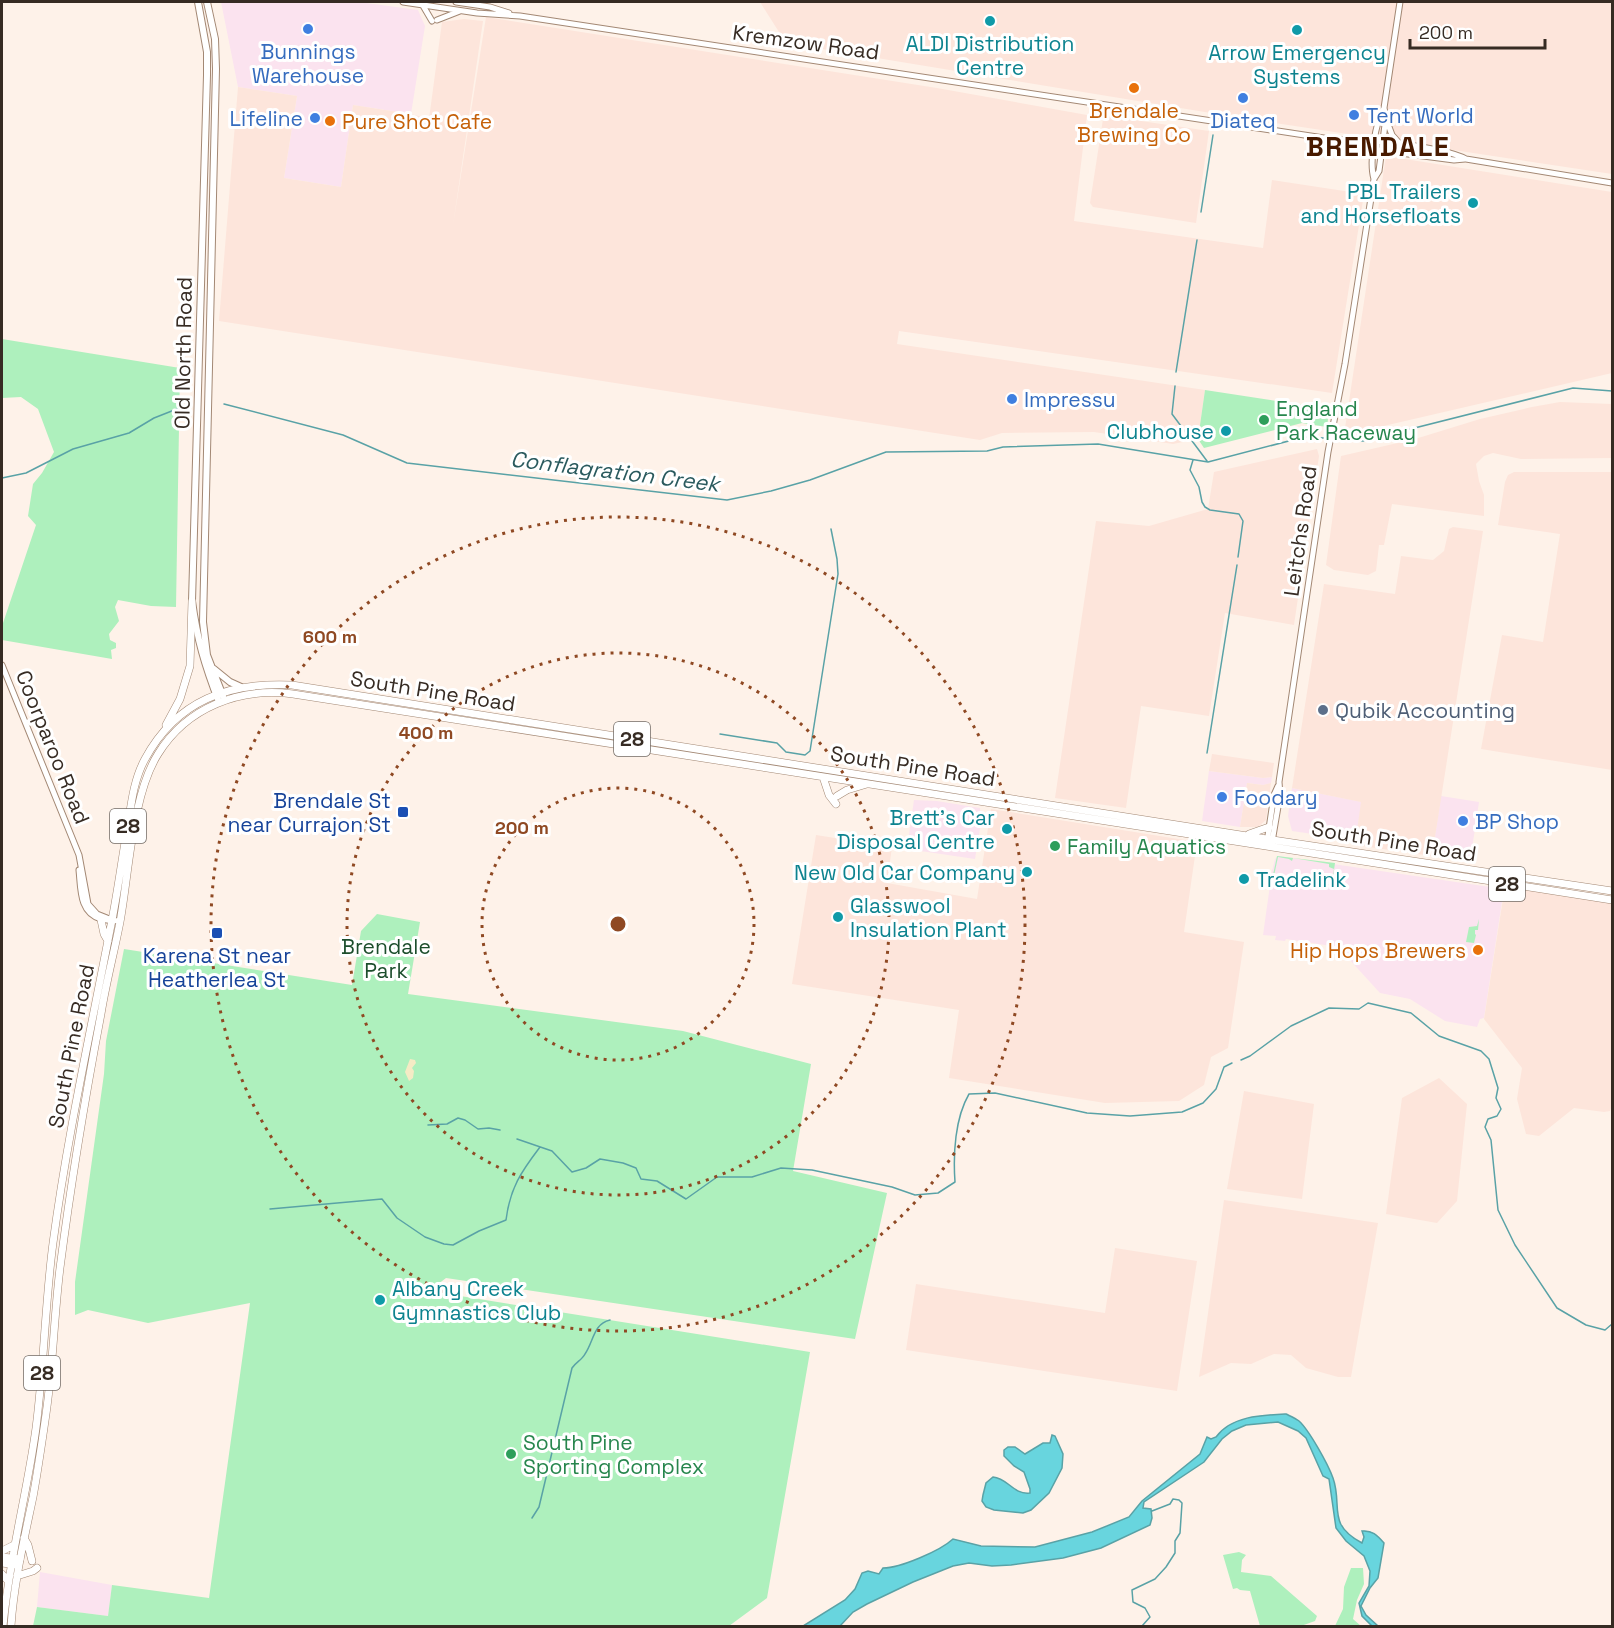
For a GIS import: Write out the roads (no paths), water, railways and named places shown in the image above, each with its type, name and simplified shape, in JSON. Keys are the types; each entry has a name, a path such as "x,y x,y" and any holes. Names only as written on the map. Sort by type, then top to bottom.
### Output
{"main road":[{"name":"Old North Road","path":"207,2 215,39 216,69 202,622 207,655 220,697"},
{"name":"Old North Road","path":"197,3 207,52 207,75 192,601 197,636 220,697"},
{"path":"159,738 180,699 187,678 191,654 192,601"},
{"path":"211,666 230,682 241,687"},
{"name":"South Pine Road","path":"3,1626 8,1581 24,1538 46,1416 66,1229 116,921 133,794 145,759 159,738 189,710 241,687 265,684 292,685 1053,805 1139,822 1612,900"},
{"name":"South Pine Road","path":"11,1626 17,1576 14,1545 36,1429 56,1226 93,1011 108,941 116,921 141,793 150,768 168,740 178,729 220,697 267,692 293,694 1051,813 1247,836 1270,843 1612,891"},
{"path":"823,777 829,795 836,800 848,790 867,784"},
{"path":"1051,813 1053,805"},
{"path":"1247,836 1269,827"},
{"path":"101,920 108,941"},
{"path":"24,1538 32,1561"},
{"path":"2,1551 14,1545"},
{"path":"2,1557 15,1562"},
{"path":"2,1563 15,1562"},
{"path":"17,1576 37,1568"},
{"path":"2,1574 8,1581"}],"street":[{"name":"Kremzow Road","path":"403,2 520,16 1337,140 1402,145 1455,153 1466,159"},
{"name":"Kremzow Road","path":"456,2 490,7 520,16"},
{"name":"Leitchs Road","path":"1270,843 1269,827 1274,795 1279,782 1328,453 1345,364 1374,179 1379,171 1386,117 1384,108 1400,2"},
{"path":"422,4 434,20 462,10"},
{"name":"Leitchs Road","path":"1374,179 1371,170 1379,116 1384,108"},
{"path":"1386,117 1392,135 1402,145"},
{"name":"Kremzow Road","path":"1337,140 1347,146 1454,160 1466,159 1612,183"},
{"name":"Coorparoo Road","path":"2,665 80,855 88,904 97,914 116,921"},
{"name":"Leitchs Road","path":"1270,843 1280,795 1279,782"},
{"name":"Coorparoo Road","path":"74,842 83,903 90,913 101,920"},
{"path":"101,920 116,921"}],"water":[{"path":"1286,1414 1303,1425 1327,1464 1336,1488 1338,1514 1344,1529 1362,1543 1364,1537 1362,1531 1369,1531 1384,1543 1378,1578 1361,1606 1366,1615 1378,1626 1372,1626 1362,1616 1359,1603 1369,1586 1370,1571 1364,1556 1346,1541 1336,1528 1329,1479 1323,1476 1306,1438 1298,1431 1278,1422 1246,1425 1232,1431 1222,1439 1204,1462 1144,1502 1143,1508 1151,1509 1150,1525 1101,1548 1063,1558 1011,1565 992,1566 969,1563 953,1566 867,1604 853,1612 840,1626 803,1626 845,1600 855,1589 862,1573 868,1571 879,1574 883,1568 919,1558 939,1549 953,1539 981,1546 1035,1547 1092,1532 1129,1517 1142,1501 1200,1454 1207,1437 1211,1439 1216,1437 1230,1425 1248,1418"},
{"path":"1052,1435 1055,1436 1063,1454 1062,1468 1049,1493 1031,1510 1023,1513 986,1507 982,1501 983,1495 986,1483 993,1477 1003,1480 1019,1491 1030,1493 1024,1472 1004,1456 1004,1450 1008,1447 1015,1447 1025,1454 1043,1443 1050,1443"}],"waterway":[{"path":"1201,212 1213,135"},
{"path":"1176,372 1197,240"},
{"path":"1175,386 1172,414 1207,461"},
{"name":"Conflagration Creek","path":"1335,439 1363,441 1573,388 1612,391"},
{"name":"Conflagration Creek","path":"224,404 343,435 407,463 727,500 810,480 886,452 987,451 1003,447 1098,444 1208,462 1304,437 1324,438"},
{"name":"Conflagration Creek","path":"2,478 26,473 73,449 129,433 154,418 187,405"},
{"path":"1193,460 1190,470 1199,487 1205,507 1210,510 1239,514 1243,521 1238,557"},
{"path":"720,734 777,743 786,752 805,755 810,751 838,574 831,529"},
{"path":"1207,753 1237,565"},
{"path":"1241,1060 1291,1026 1329,1008 1359,1009 1368,1003 1411,1013 1439,1036 1481,1051 1489,1059 1498,1088 1496,1098 1501,1109 1497,1116 1488,1119 1485,1127 1491,1140 1498,1210 1515,1245 1557,1308 1586,1325 1605,1330 1612,1324"},
{"path":"517,1139 552,1151 572,1172 586,1168 600,1159 623,1163 636,1168 641,1179 657,1181 686,1199 717,1177 752,1177 781,1168 812,1170 892,1187 915,1195 938,1193 955,1182 956,1136 964,1104 969,1094 995,1093 1087,1113 1130,1116 1182,1112 1203,1103 1216,1089 1224,1067 1232,1063"},
{"path":"428,1125 447,1124 458,1118 478,1129 500,1130"},
{"path":"270,1209 382,1199 397,1218 425,1237 453,1245 506,1220 510,1199 517,1181 540,1147"},
{"path":"532,1518 539,1507 572,1368 584,1356 600,1325 610,1320"},
{"path":"1142,1626 1150,1617 1145,1608 1133,1602 1132,1590 1155,1579 1175,1553 1175,1541 1180,1533 1182,1503 1173,1499 1170,1504 1152,1511"}],"place":[{"name":"ALDI Distribution Centre","path":"990,21"},
{"name":"Bunnings Warehouse","path":"308,29"},
{"name":"Arrow Emergency Systems","path":"1297,30"},
{"name":"Brendale Brewing Co","path":"1134,88"},
{"name":"Diateq","path":"1243,98"},
{"name":"Tent World","path":"1354,115"},
{"name":"Lifeline","path":"315,118"},
{"name":"Pure Shot Cafe","path":"330,121"},
{"name":"PBL Trailers and Horsefloats","path":"1473,203"},
{"name":"Impressu","path":"1012,399"},
{"name":"England Park Raceway","path":"1264,420"},
{"name":"Clubhouse","path":"1226,431"},
{"name":"Qubik Accounting","path":"1323,710"},
{"name":"Foodary","path":"1222,797"},
{"name":"Brendale St near Currajon St","path":"403,812"},
{"name":"BP Shop","path":"1463,821"},
{"name":"Brett's Car Disposal Centre","path":"1007,829"},
{"name":"Family Aquatics","path":"1055,846"},
{"name":"New Old Car Company","path":"1027,872"},
{"name":"Tradelink","path":"1244,879"},
{"name":"Glasswool Insulation Plant","path":"838,917"},
{"name":"Karena St near Heatherlea St","path":"217,933"},
{"name":"Hip Hops Brewers","path":"1478,950"},
{"name":"Albany Creek Gymnastics Club","path":"380,1300"},
{"name":"South Pine Sporting Complex","path":"511,1454"}],"district":[{"name":"BRENDALE","path":"1378,146"}],"park label":[{"name":"Brendale Park","path":"386,958"}]}
